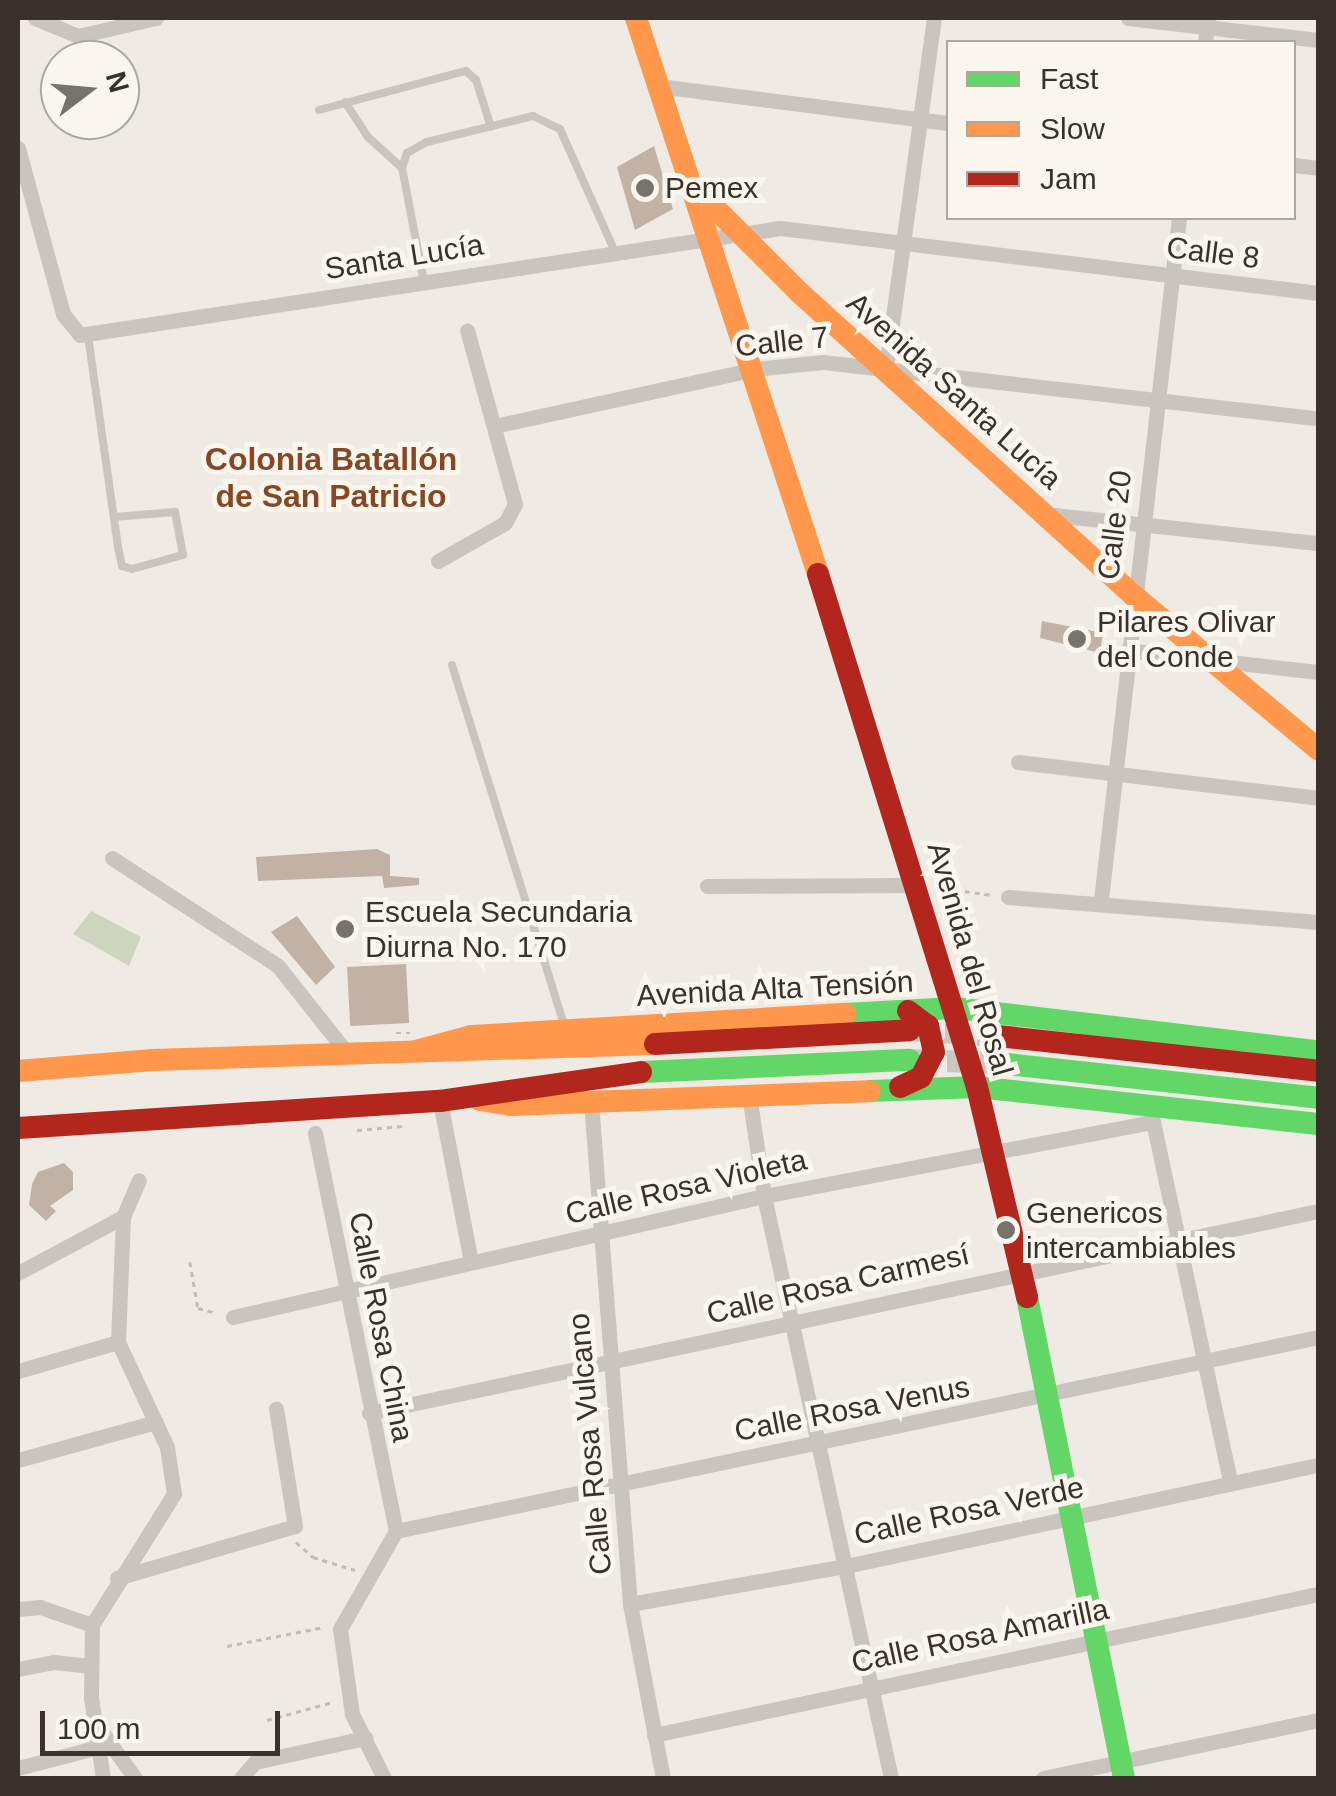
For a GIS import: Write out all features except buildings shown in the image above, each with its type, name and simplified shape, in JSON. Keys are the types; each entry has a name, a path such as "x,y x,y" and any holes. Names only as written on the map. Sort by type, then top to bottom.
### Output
{"street":[{"path":"40,20 67,18"},
{"path":"40,20 78,36 156,18"},
{"path":"636,18 652,57 684,178"},
{"path":"652,57 657,18"},
{"path":"886,368 907,245 934,18"},
{"path":"1128,18 1318,40"},
{"path":"659,86 946,122"},
{"path":"18,148 80,333"},
{"name":"Avenida Santa Lucía","path":"684,178 1133,595 1318,749"},
{"name":"Avenida del Rosal","path":"684,178 755,369 918,885 977,1087 1051,1397 1122,1770"},
{"name":"Calle 20","path":"1101,900 1133,595 1180,220"},
{"name":"Calle 8","path":"745,235 780,228 1318,294"},
{"name":"Santa Lucía","path":"80,333 745,235"},
{"path":"438,561 511,516 514,490 467,330"},
{"name":"Calle 7","path":"494,426 755,369 823,362 1318,418"},
{"path":"1046,514 1318,543"},
{"path":"1127,650 1318,672"},
{"path":"1018,762 1318,798"},
{"path":"112,858 278,966 346,1054"},
{"path":"707,886 918,885"},
{"path":"1008,897 1101,900 1318,922"},
{"name":"Avenida Alta Tensión","path":"18,1071 909,1021 955,1008 1318,1051"},
{"path":"896,1088 921,1077 934,1052 928,1026 909,1021"},
{"name":"Avenida Alta Tensión","path":"407,1050 446,1039 566,1030 909,1021"},
{"path":"998,1036 1318,1071"},
{"path":"18,1128 440,1101 630,1072 910,1060"},
{"path":"998,1063 1318,1098"},
{"path":"465,1098 511,1104 977,1087 1151,1112 1318,1124"},
{"path":"749,1094 764,1196 890,1778"},
{"path":"440,1101 471,1262"},
{"name":"Calle Rosa Vulcano","path":"590,1102 630,1604 663,1778"},
{"path":"1151,1112 1231,1484"},
{"name":"Calle Rosa Violeta","path":"232,1317 345,1288 1151,1112"},
{"name":"Calle Rosa China","path":"315,1133 396,1531"},
{"path":"103,1778 95,1748 89,1666 92,1625 116,1578 157,1528 174,1494 156,1422 118,1342 123,1217 139,1180"},
{"name":"Calle Rosa Carmesí","path":"369,1413 1318,1211"},
{"path":"18,1272 123,1217"},
{"name":"Calle Rosa Venus","path":"396,1531 1051,1397 1318,1337"},
{"path":"18,1371 118,1342"},
{"path":"116,1578 283,1532 298,1519 276,1409"},
{"path":"18,1460 156,1422"},
{"name":"Calle Rosa Verde","path":"630,1604 846,1566 1318,1466"},
{"path":"384,1778 348,1698 340,1629 396,1531"},
{"name":"Calle Rosa Amarilla","path":"654,1735 1318,1594"},
{"path":"18,1609 40,1607 92,1625"},
{"path":"18,1668 53,1662 89,1666"},
{"path":"1043,1778 1122,1770 1318,1720"},
{"path":"94,1721 135,1778"},
{"path":"241,1778 255,1762 364,1738"},
{"path":"18,1768 95,1748"}],"lane":[{"path":"319,110 466,71 476,80 492,127"},
{"path":"345,102 368,137 402,168 424,282"},
{"path":"402,168 416,146 533,116 560,129 615,252"},
{"path":"80,333 123,568 184,555 175,512 114,517"},
{"path":"452,664 566,1030"}],"path":[{"path":"918,885 1008,897"},
{"path":"396,1030 407,1050"},
{"path":"358,1130 403,1127 402,1108"},
{"path":"190,1262 198,1308 232,1317"},
{"path":"283,1532 314,1557 370,1573"},
{"path":"227,1646 313,1626 340,1629"},
{"path":"267,1720 348,1698"}],"green space":[{"path":"91,911 141,937 129,966 73,934"}],"tunnel":[{"path":"912,1030 998,1036"},
{"path":"914,1060 998,1063"}],"traffic: fast":[{"path":"845,1014 955,1008 1318,1051"},
{"path":"641,1072 910,1060"},
{"path":"998,1063 1318,1098"},
{"path":"870,1091 977,1087 1318,1124"},
{"path":"1027,1297 1124,1778"}],"traffic: slow":[{"path":"636,18 818,574"},
{"path":"690,183 800,293 1133,595 1318,749"},
{"path":"416,1051 472,1036 845,1014"},
{"path":"18,1071 153,1060 655,1044"},
{"path":"480,1100 511,1105 870,1091"}],"traffic: jam":[{"path":"818,574 977,1087 1027,1297"},
{"path":"900,1087 921,1077 934,1052 928,1026 908,1011"},
{"path":"655,1044 910,1030"},
{"path":"998,1036 1318,1071"},
{"path":"18,1128 440,1101 641,1072"}],"place":[{"name":"Pemex","path":"645,188"},
{"name":"Pilares Olivar del Conde","path":"1077,639"},
{"name":"Escuela Secundaria Diurna No. 170","path":"345,929"},
{"name":"Genericos intercambiables","path":"1006,1230"}],"district":[{"name":"Colonia Batallón de San Patricio","path":"331,478"}]}
